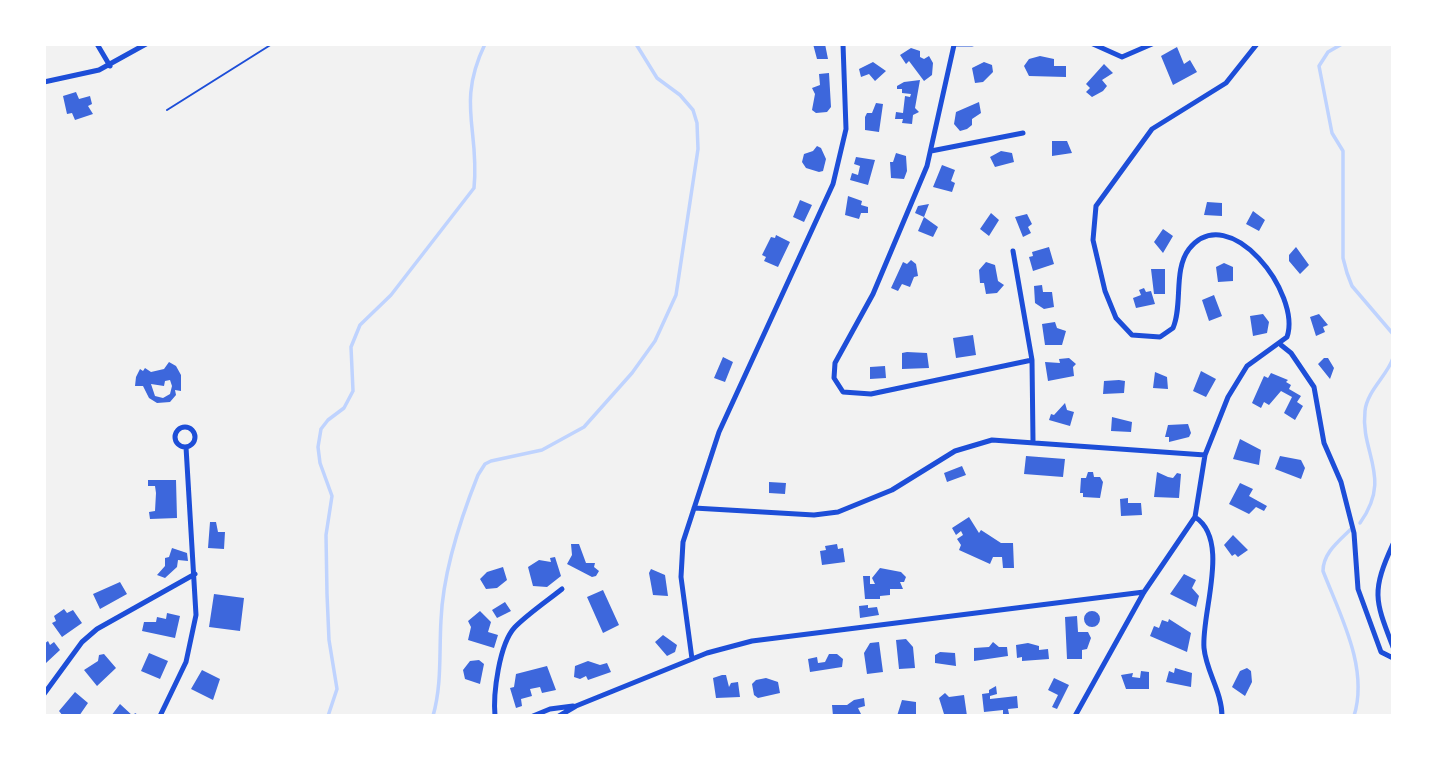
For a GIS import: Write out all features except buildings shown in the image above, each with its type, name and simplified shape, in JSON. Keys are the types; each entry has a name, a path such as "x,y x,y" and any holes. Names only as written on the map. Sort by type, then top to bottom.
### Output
{"street":[{"path":"97,44 110,66"},
{"path":"44,82 87,74 110,66 146,44"},
{"path":"692,659 680,567 681,549 719,432 833,184 846,129 842,44"},
{"path":"972,44 954,45 931,151 873,294 835,363 836,383 849,394 871,394 1032,360"},
{"path":"1093,44 1122,57 1152,44"},
{"path":"1075,716 1144,592 1195,517 1205,455 1228,397 1247,366 1281,345 1287,337 1290,320 1271,274 1247,246 1220,237 1201,240 1186,254 1173,328 1160,337 1132,335 1121,326 1110,306 1095,255 1092,230 1096,205 1146,136 1160,124 1226,83 1257,44"},
{"path":"931,151 1023,133"},
{"path":"1013,251 1032,360 1033,441"},
{"path":"1281,345 1291,353 1314,387 1324,443 1340,482 1354,533 1358,589 1363,608 1381,652 1393,658"},
{"path":"183,426 190,428 195,436 194,442 186,447 177,444 174,438 177,429 183,426"},
{"path":"694,508 814,514 838,512 892,490 943,457 972,444 992,440 1033,441 1124,452 1205,455"},
{"path":"160,716 176,686 192,639 197,598 186,447"},
{"path":"1195,517 1206,527 1210,546 1213,587 1204,649 1222,716"},
{"path":"1393,544 1379,575 1376,591 1393,648"},
{"path":"44,694 82,642 97,629 195,574"},
{"path":"495,716 497,681 509,636 515,627 562,589"},
{"path":"559,716 576,706 692,659 752,641 835,628 1144,592"},
{"path":"533,716 550,709 576,706"}],"path":[{"path":"167,110 272,44"}],"waterway":[{"path":"328,716 337,689 329,640 327,594 326,535 332,496 320,463 318,447 321,429 344,408 353,391 351,347 360,325 391,295 474,188 470,101 476,65 485,44"},
{"path":"433,716 439,681 445,583 459,528 478,475 485,464 491,461 542,450 584,427 632,373 655,341 676,295 698,149 697,123 693,110 680,95 657,78 636,44"},
{"path":"1342,44 1328,52 1319,66 1332,133 1343,151 1343,258 1352,286 1393,334"},
{"path":"1360,523 1369,507 1375,478 1367,440 1365,411 1369,397 1393,358"},
{"path":"1351,529 1329,553 1323,571 1355,661 1358,698 1354,716"}]}
